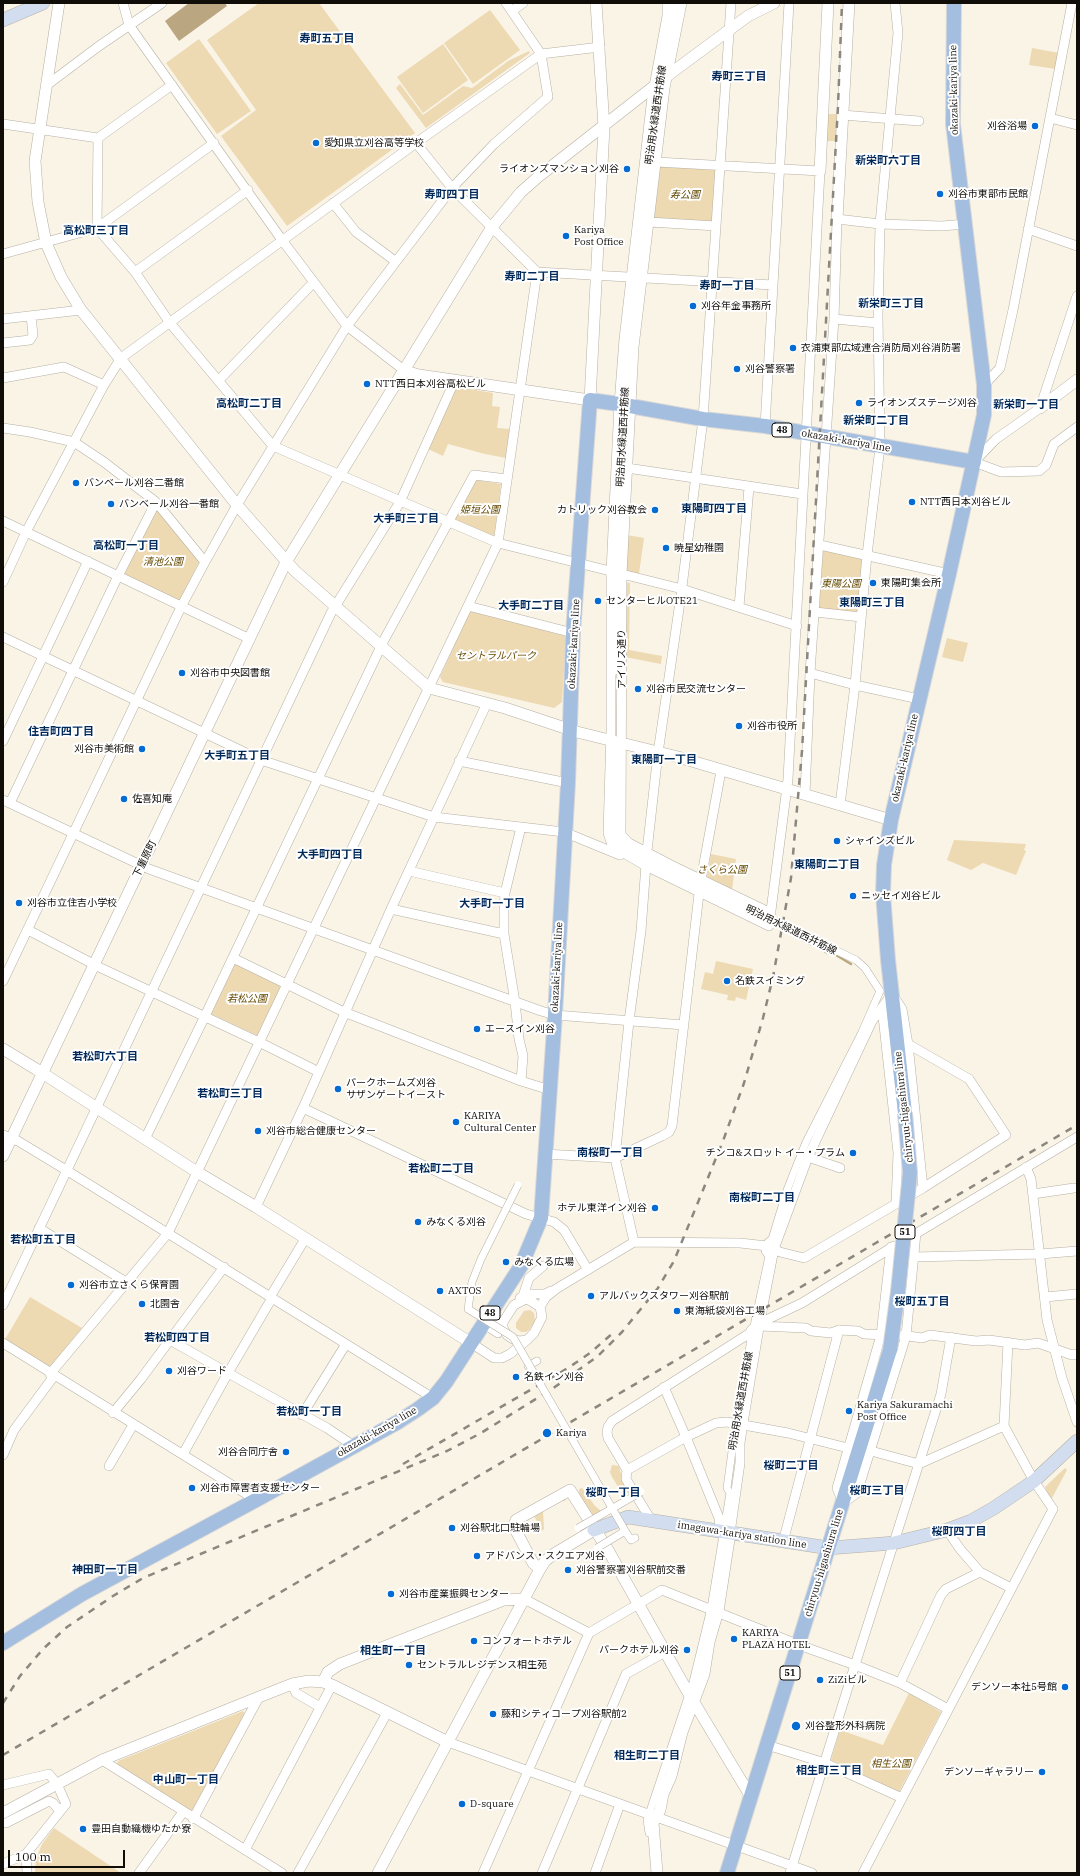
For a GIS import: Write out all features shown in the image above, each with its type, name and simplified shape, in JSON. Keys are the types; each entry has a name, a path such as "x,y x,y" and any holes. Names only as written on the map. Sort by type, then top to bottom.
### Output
{"main road":[{"path":"3,20 43,3"},
{"name":"okazaki-kariya line","path":"891,820 949,574 984,415 984,385 953,124 954,3"},
{"name":"okazaki-kariya line","path":"3,1643 82,1594 398,1422 433,1398 446,1382 521,1266 541,1218 555,1016 564,832 568,784 573,633 590,400 703,419 765,426 974,462"},
{"name":"chiryuu-higashiura line","path":"727,1873 890,1350 895,1325 907,1211 910,1151 893,1017 883,894 884,865 891,820"},
{"name":"imagawa-kariya station line","path":"594,1530 628,1517 829,1548 894,1543 947,1530 972,1520 994,1508 1034,1481 1077,1441"}],"street":[{"path":"59,3 35,161 38,202 46,243 61,277 81,310 121,358 237,505 286,562 429,688 487,703 570,729 891,820"},
{"path":"123,3 129,24 282,240 347,326 405,371 419,375 590,400 604,127 600,46 596,3"},
{"path":"47,85 129,24 162,3"},
{"path":"3,981 181,607 204,562 273,446 347,326 452,188 494,144 548,97 541,54 506,3"},
{"path":"512,11 523,3"},
{"path":"616,573 624,405 634,347 636,278 660,82 667,16 666,3"},
{"name":"明治用水緑道西井筋線","path":"660,82 675,3"},
{"path":"636,278 649,222 656,162 660,82 682,3"},
{"path":"634,1242 615,1158 629,1021 641,931 646,858 658,753 682,589 703,419 730,3"},
{"name":"下重原町","path":"3,1156 7,1136 43,1074 286,562 338,476 405,371 492,227 521,192 660,82 729,30 748,16 774,3"},
{"path":"765,426 774,285 788,3"},
{"path":"770,919 787,790 797,626 802,494 828,3"},
{"path":"804,795 810,673 820,545 834,319 836,219 849,3"},
{"path":"840,805 855,685 867,555 880,447 878,322 880,224 898,33 895,3"},
{"path":"984,385 1000,368 1013,310 1072,3"},
{"path":"3,582 26,532 104,385 121,358 333,203 541,54 600,46"},
{"path":"3,124 39,128 98,138 172,85"},
{"path":"842,115 919,121"},
{"path":"1050,118 1077,125"},
{"path":"98,138 97,228 135,272 170,323 273,446 338,476 498,543 578,565 682,589 797,626"},
{"path":"3,254 97,228 214,143"},
{"path":"416,143 452,188 537,272 774,285"},
{"path":"656,162 820,171"},
{"path":"135,272 248,190"},
{"path":"333,203 356,232 395,261"},
{"path":"836,219 880,224 942,226 965,224"},
{"path":"649,222 716,226"},
{"path":"1028,229 1077,246"},
{"path":"3,1455 14,1430 52,1375 126,1282 168,1233 498,543 537,272"},
{"path":"219,380 314,282"},
{"path":"1040,408 1077,296"},
{"path":"3,319 81,310"},
{"path":"3,343 30,340 33,335 31,316"},
{"path":"834,319 878,322"},
{"path":"3,378 64,367 104,385"},
{"path":"3,1305 95,1108 336,606 400,502 455,380"},
{"path":"1077,380 996,439 974,462 1001,472 1039,471 1046,465 1054,444 1077,427"},
{"path":"616,573 627,468 624,405"},
{"path":"3,428 30,432 74,442 104,462 156,502 204,562"},
{"path":"627,468 802,494"},
{"path":"145,1139 381,647 474,475 507,480"},
{"path":"739,607 749,487"},
{"path":"156,502 118,576 74,670 6,801 142,867 555,1016 684,1025"},
{"path":"3,521 250,639"},
{"path":"820,545 949,574"},
{"path":"3,741 88,561"},
{"name":"アイリス通り","path":"616,573 616,742"},
{"path":"468,606 573,633"},
{"path":"815,612 861,617"},
{"path":"3,637 261,760 434,817 564,832 646,858 770,919"},
{"path":"810,673 855,685 919,699"},
{"path":"256,1207 319,1072 372,950 487,703"},
{"path":"616,742 621,835 646,858"},
{"path":"616,742 608,833 611,842 617,849 646,858 770,919"},
{"path":"459,761 568,784"},
{"path":"545,1154 615,1158 669,1132 672,1126 701,886 721,771"},
{"path":"521,827 505,893 504,934 515,1002 519,1039 523,1056 521,1081"},
{"path":"409,871 505,893"},
{"path":"391,909 504,934"},
{"name":"明治用水緑道西井筋線","path":"770,919 810,941 829,947 856,960 865,968 880,991 862,1032 806,1142 787,1190 772,1239 768,1242 770,1248"},
{"path":"28,930 94,964 260,1042 319,1072"},
{"path":"233,958 344,1012 521,1081 550,1090"},
{"path":"654,1871 652,1816 671,1776 691,1697 704,1674 715,1610 725,1532 740,1463 740,1423 770,1248 808,1157 872,1021 892,994 902,1009 908,1044 923,1188"},
{"path":"882,1007 898,1153 896,1204"},
{"path":"523,1296 545,1294 556,1289 634,1242 709,1242 770,1248 804,1258 923,1188 1006,1135 969,1079 908,1044"},
{"path":"3,1049 471,1343 486,1355 494,1358 502,1358 527,1340 539,1324 542,1317 540,1307 531,1300 526,1299 514,1305"},
{"path":"302,1108 519,1211 554,1222 564,1230 588,1270"},
{"path":"7,1136 66,1170 224,1267 433,1398"},
{"path":"651,1520 626,1479 627,1470 607,1432 612,1421 756,1331 766,1320 802,1303 891,1247 1077,1137"},
{"path":"808,1157 840,1168"},
{"path":"1026,1167 1031,1179 1045,1298 1053,1347 1077,1422"},
{"path":"518,1184 481,1259 472,1282 468,1309 513,1338 625,1531 631,1540 635,1538"},
{"path":"1033,1194 1074,1188"},
{"path":"39,1228 126,1282"},
{"path":"891,1247 881,1334 837,1488 843,1502 857,1494 906,1336 916,1233"},
{"path":"183,1454 305,1238"},
{"path":"914,1257 1040,1254 1077,1250"},
{"path":"113,1413 224,1267"},
{"path":"527,1340 513,1340 507,1335 503,1328 503,1322 514,1305 523,1296 529,1278 544,1268 534,1282 534,1291 536,1294"},
{"path":"540,1307 546,1297 556,1289"},
{"path":"1045,1298 1077,1294"},
{"path":"756,1331 806,1328 811,1331 831,1333 839,1330 858,1331 864,1334 951,1337 976,1342 989,1340 1025,1345 1038,1343 1072,1354 1077,1354"},
{"path":"783,1542 839,1330"},
{"path":"792,1870 941,1394 951,1337"},
{"path":"170,1340 302,1414 354,1446"},
{"path":"863,1873 1053,1509 1034,1481 1004,1426 1008,1342"},
{"path":"3,1344 256,1500"},
{"path":"302,1414 346,1344"},
{"path":"528,1366 537,1361"},
{"path":"664,1388 725,1532"},
{"path":"627,1470 686,1437 716,1423 740,1423 848,1448"},
{"path":"109,1466 133,1425"},
{"path":"871,1451 919,1464 1004,1426"},
{"path":"540,1569 534,1563 514,1527 516,1520 570,1490 608,1550 691,1697 751,1797"},
{"path":"578,1528 640,1492"},
{"path":"378,1873 522,1599 545,1561 594,1530"},
{"path":"947,1530 960,1549 980,1572 1011,1588"},
{"path":"597,1548 625,1531"},
{"path":"900,1683 941,1595 946,1589 980,1572"},
{"path":"483,1873 589,1633 662,1590 799,1645 900,1683 948,1709"},
{"path":"244,1850 320,1707 328,1684 328,1672 340,1664 504,1600 522,1599 530,1602 589,1633"},
{"path":"542,1873 626,1674 665,1652"},
{"path":"4,1818 57,1784 102,1760 292,1684 309,1681 328,1684 448,1742 736,1846 792,1870 812,1873"},
{"path":"292,1684 296,1693 320,1707"},
{"path":"194,1819 259,1697"},
{"path":"298,1873 387,1713"},
{"path":"767,1745 825,1763 902,1798"},
{"path":"102,1760 282,1873"},
{"path":"3,1785 49,1774 57,1784 66,1804 26,1854 3,1864"},
{"path":"4,1818 49,1801 53,1803 60,1812"},
{"path":"595,1873 620,1804"},
{"path":"139,1873 183,1812"},
{"path":"26,1854 27,1873"}],"green space":[{"path":"259,3 319,3 415,133 287,226 221,136 256,110 207,40"},
{"path":"490,10 520,50 473,84 444,43"},
{"path":"199,39 251,111 217,134 166,63"},
{"path":"443,44 468,80 423,113 397,77"},
{"path":"1032,48 1059,53 1056,69 1029,65"},
{"path":"529,51 530,53 426,128 396,88 400,84 423,115 463,86 472,88 508,61"},
{"path":"825,114 839,114 838,141 825,141"},
{"name":"寿公園","path":"659,166 716,170 713,223 653,219"},
{"path":"457,387 493,393 492,406 500,407 497,428 510,429 506,458 448,444 443,456 428,449"},
{"name":"姫垣公園","path":"476,480 501,484 494,537 454,520"},
{"name":"清池公園","path":"157,509 200,560 179,602 124,575"},
{"path":"627,535 644,538 639,574 626,571"},
{"name":"東陽公園","path":"823,549 864,559 858,613 819,609"},
{"path":"625,582 630,583 629,650 662,656 661,664 625,657"},
{"name":"セントラルパーク","path":"470,611 566,636 562,702 554,708 443,682 440,677"},
{"path":"947,638 968,643 963,662 942,657"},
{"path":"954,840 1026,844 1024,850 1026,851 1016,875 983,863 971,870 947,860"},
{"name":"さくら公園","path":"711,854 736,859 732,890 707,877"},
{"name":"名鉄スイミング","path":"716,961 753,969 746,1000 736,997 735,1001 727,1000 728,995 701,989 705,972 713,974"},
{"name":"若松公園","path":"235,962 283,984 258,1036 211,1014"},
{"path":"30,1297 82,1328 48,1369 4,1341"},
{"path":"530,1310 534,1313 535,1321 529,1330 526,1332 521,1332 516,1328 516,1323 524,1311"},
{"path":"612,1465 619,1466 628,1492 622,1493 612,1477 610,1472"},
{"path":"1065,1468 1067,1470 1052,1498 1050,1499 1045,1487"},
{"path":"582,1488 595,1506 601,1511 596,1516 590,1513 579,1493 579,1489"},
{"path":"566,1497 565,1501 559,1501"},
{"path":"554,1504 543,1511 544,1529 542,1531 534,1516"},
{"name":"相生公園","path":"909,1693 941,1712 899,1792 831,1760 840,1730 883,1745"},
{"path":"243,1711 246,1715 194,1810 191,1811 117,1764 118,1761"},
{"path":"54,1828 121,1873 35,1873 36,1859 42,1844"}],"shaded area":[{"path":"189,3 225,3 227,6 179,41 165,21"}],"waterway":[{"path":"806,932 819,938"},
{"path":"820,947 827,953 831,952 851,964"}],"railway":[{"path":"3,1703 20,1676 43,1649 67,1627 143,1578 447,1451 481,1433 552,1389 598,1356 622,1332 658,1288 674,1261 723,1141 744,1083 773,977 791,878 802,751 838,106 842,3"},
{"path":"3,1755 1077,1125"},
{"path":"403,1464 568,1368 590,1353 613,1333"}],"place":[{"name":"刈谷浴場","path":"1035,126"},
{"name":"愛知県立刈谷高等学校","path":"316,143"},
{"name":"ライオンズマンション刈谷","path":"627,169"},
{"name":"刈谷市東部市民館","path":"940,194"},
{"name":"Kariya Post Office","path":"566,236"},
{"name":"刈谷年金事務所","path":"693,306"},
{"name":"衣浦東部広域連合消防局刈谷消防署","path":"793,348"},
{"name":"刈谷警察署","path":"737,369"},
{"name":"NTT西日本刈谷高松ビル","path":"367,384"},
{"name":"ライオンズステージ刈谷","path":"859,403"},
{"name":"バンベール刈谷二番館","path":"76,483"},
{"name":"NTT西日本刈谷ビル","path":"912,502"},
{"name":"バンベール刈谷一番館","path":"111,504"},
{"name":"カトリック刈谷教会","path":"655,510"},
{"name":"暁星幼稚園","path":"666,548"},
{"name":"東陽町集会所","path":"873,583"},
{"name":"センターヒルOTE21","path":"598,601"},
{"name":"刈谷市中央図書館","path":"182,673"},
{"name":"刈谷市民交流センター","path":"638,689"},
{"name":"刈谷市役所","path":"739,726"},
{"name":"刈谷市美術館","path":"142,749"},
{"name":"佐喜知庵","path":"124,799"},
{"name":"シャインズビル","path":"837,841"},
{"name":"ニッセイ刈谷ビル","path":"853,896"},
{"name":"刈谷市立住吉小学校","path":"19,903"},
{"name":"名鉄スイミング","path":"727,981"},
{"name":"エースイン刈谷","path":"477,1029"},
{"name":"パークホームズ刈谷 サザンゲートイースト","path":"338,1089"},
{"name":"KARIYA Cultural Center","path":"456,1122"},
{"name":"刈谷市総合健康センター","path":"258,1131"},
{"name":"チンコ&スロット イー・プラム","path":"853,1153"},
{"name":"ホテル東洋イン刈谷","path":"655,1208"},
{"name":"みなくる刈谷","path":"418,1222"},
{"name":"みなくる広場","path":"506,1262"},
{"name":"刈谷市立さくら保育園","path":"71,1285"},
{"name":"AXTOS","path":"440,1291"},
{"name":"アルバックスタワー刈谷駅前","path":"591,1296"},
{"name":"北園舎","path":"142,1304"},
{"name":"東海紙袋刈谷工場","path":"677,1311"},
{"name":"刈谷ワード","path":"169,1371"},
{"name":"名鉄イン刈谷","path":"516,1377"},
{"name":"Kariya Sakuramachi Post Office","path":"849,1411"},
{"name":"Kariya","path":"547,1433"},
{"name":"刈谷合同庁舎","path":"286,1452"},
{"name":"刈谷市障害者支援センター","path":"192,1488"},
{"name":"刈谷駅北口駐輪場","path":"452,1528"},
{"name":"アドバンス・スクエア刈谷","path":"477,1556"},
{"name":"刈谷警察署刈谷駅前交番","path":"568,1570"},
{"name":"刈谷市産業振興センター","path":"391,1594"},
{"name":"KARIYA PLAZA HOTEL","path":"734,1639"},
{"name":"コンフォートホテル","path":"474,1641"},
{"name":"パークホテル刈谷","path":"687,1650"},
{"name":"セントラルレジデンス相生苑","path":"409,1665"},
{"name":"ZiZiビル","path":"820,1680"},
{"name":"デンソー本社5号館","path":"1065,1687"},
{"name":"藤和シティコープ刈谷駅前2","path":"493,1714"},
{"name":"刈谷整形外科病院","path":"796,1726"},
{"name":"デンソーギャラリー","path":"1042,1772"},
{"name":"D-square","path":"462,1804"},
{"name":"豊田自動織機ゆたか寮","path":"83,1829"}],"district":[{"name":"寿町五丁目","path":"327,39"},
{"name":"寿町三丁目","path":"739,77"},
{"name":"新栄町六丁目","path":"888,161"},
{"name":"寿町四丁目","path":"452,195"},
{"name":"高松町三丁目","path":"96,231"},
{"name":"寿町二丁目","path":"532,277"},
{"name":"寿町一丁目","path":"727,286"},
{"name":"新栄町三丁目","path":"891,304"},
{"name":"高松町二丁目","path":"249,404"},
{"name":"新栄町一丁目","path":"1026,405"},
{"name":"新栄町二丁目","path":"876,421"},
{"name":"東陽町四丁目","path":"714,509"},
{"name":"大手町三丁目","path":"406,519"},
{"name":"高松町一丁目","path":"126,546"},
{"name":"東陽町三丁目","path":"872,603"},
{"name":"大手町二丁目","path":"531,606"},
{"name":"住吉町四丁目","path":"61,732"},
{"name":"大手町五丁目","path":"237,756"},
{"name":"東陽町一丁目","path":"664,760"},
{"name":"大手町四丁目","path":"330,855"},
{"name":"東陽町二丁目","path":"827,865"},
{"name":"大手町一丁目","path":"492,904"},
{"name":"若松町六丁目","path":"105,1057"},
{"name":"若松町三丁目","path":"230,1094"},
{"name":"南桜町一丁目","path":"610,1153"},
{"name":"若松町二丁目","path":"441,1169"},
{"name":"南桜町二丁目","path":"762,1198"},
{"name":"若松町五丁目","path":"43,1240"},
{"name":"桜町五丁目","path":"922,1302"},
{"name":"若松町四丁目","path":"177,1338"},
{"name":"若松町一丁目","path":"309,1412"},
{"name":"桜町二丁目","path":"791,1466"},
{"name":"桜町三丁目","path":"877,1491"},
{"name":"桜町一丁目","path":"613,1493"},
{"name":"桜町四丁目","path":"959,1532"},
{"name":"神田町一丁目","path":"105,1570"},
{"name":"相生町一丁目","path":"393,1651"},
{"name":"相生町二丁目","path":"647,1756"},
{"name":"相生町三丁目","path":"829,1771"},
{"name":"中山町一丁目","path":"186,1780"}]}
